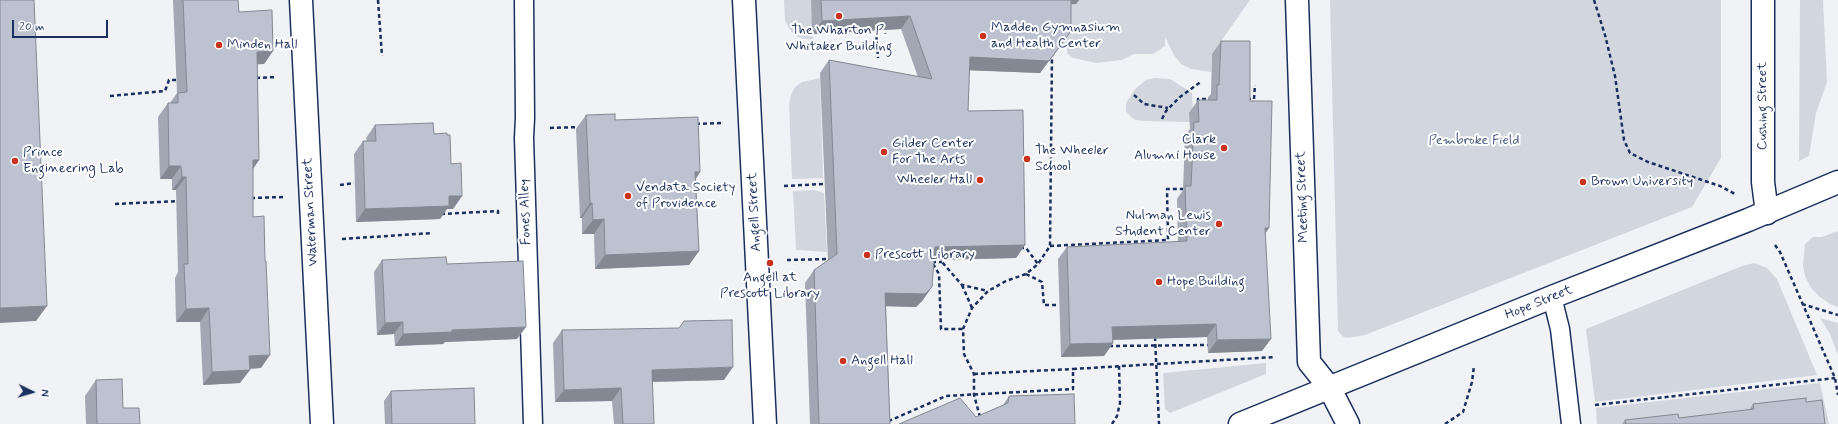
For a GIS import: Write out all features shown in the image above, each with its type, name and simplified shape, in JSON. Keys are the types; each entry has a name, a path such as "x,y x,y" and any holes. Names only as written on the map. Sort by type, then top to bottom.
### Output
{"street":[{"name":"Waterman Street","path":"300,0 322,424"},
{"name":"Angell Street","path":"744,0 765,424"},
{"name":"Meeting Street","path":"1297,0 1309,362 1329,387 1348,424"},
{"name":"Cushing Street","path":"1763,0 1763,182 1767,212"},
{"name":"Hope Street","path":"1240,424 1838,182"}],"lane":[{"name":"Fones Alley","path":"524,0 524,129 533,424"},
{"path":"1552,297 1560,329 1571,424"}],"path":[{"path":"378,0 382,56"},
{"path":"1594,0 1605,35 1614,76 1624,140 1630,153 1648,162 1720,186 1735,194"},
{"path":"875,22 878,58"},
{"path":"982,423 974,394 974,374 964,354 963,329 972,308 988,291 1006,281 1026,274 1038,264 1050,246 1053,50"},
{"path":"251,78 281,77"},
{"path":"110,96 166,91 169,80 184,80"},
{"path":"1162,119 1169,108 1180,96 1202,81"},
{"path":"1255,85 1255,104"},
{"path":"1134,95 1144,104 1169,108"},
{"path":"1198,105 1198,99 1214,99"},
{"path":"1245,100 1254,99"},
{"path":"692,124 724,123"},
{"path":"524,129 580,127"},
{"path":"340,185 354,183"},
{"path":"784,186 824,184"},
{"path":"1050,246 1168,240 1167,189 1183,189"},
{"path":"247,198 286,197"},
{"path":"115,204 185,201"},
{"path":"440,214 498,211 499,217"},
{"path":"342,239 432,233"},
{"path":"1775,245 1780,252 1835,378 1838,395"},
{"path":"1016,247 1026,248 1038,264"},
{"path":"940,249 942,262 962,285 972,308"},
{"path":"787,260 828,259"},
{"path":"926,262 942,262"},
{"path":"930,262 939,274 941,329 963,329"},
{"path":"1026,274 1042,282 1044,305 1059,305"},
{"path":"962,285 988,291"},
{"path":"1802,304 1838,315"},
{"path":"1155,337 1159,424"},
{"path":"1109,340 1109,347 1208,345"},
{"path":"974,374 1275,357"},
{"path":"1112,424 1117,416 1120,403 1119,366"},
{"path":"1444,424 1463,412 1472,382 1474,366"},
{"path":"1072,369 1073,396"},
{"path":"1591,406 1835,378"},
{"path":"882,424 946,396 1073,389"}],"green space":[{"path":"784,0 811,0 813,40 796,36 791,31 785,21"},
{"path":"1076,0 1250,0 1212,54 1211,72 1191,69 1181,64 1174,55 1165,37 1165,46 1153,54 1134,54 1122,60 1096,63 1073,58 1067,53 1067,44 1062,44 1061,5"},
{"name":"Pembroke Field","path":"1330,0 1721,0 1721,158 1692,207 1365,335 1347,338 1342,336 1338,331"},
{"path":"1800,0 1823,0 1827,82 1816,113 1809,156 1799,161"},
{"path":"820,78 823,178 792,179 789,104 791,95 795,87 802,82"},
{"path":"1155,78 1170,79 1192,93 1193,113 1189,113 1190,122 1135,120 1126,111 1126,103 1135,89 1146,80"},
{"path":"814,190 824,193 827,252 796,250 793,191"},
{"path":"1838,231 1838,307 1830,304 1820,297 1811,288 1805,276 1803,266 1805,244 1813,237 1822,237"},
{"path":"1754,263 1767,268 1777,279 1817,375 1595,402 1586,329 1742,266"},
{"path":"1820,318 1838,323 1838,355 1830,334"},
{"path":"1266,363 1266,374 1170,413 1165,409 1163,373"},
{"path":"1820,383 1829,424 1597,424 1596,408"}],"building":[{"name":"Prince Engineering Lab","path":"0,0 34,0 47,306 0,308"},
{"path":"183,0 238,0 239,12 272,10 273,51 257,52 259,160 253,160 253,217 264,216 270,355 249,356 250,370 212,372 209,308 186,309 184,264 188,264 186,177 182,177 181,166 169,166 168,103 178,103 178,93 187,92"},
{"path":"821,0 1071,0 1071,31 1049,61 970,57 968,111 1023,110 1025,245 935,247 932,287 925,294 885,293 890,424 819,424 814,270 837,254 829,60 932,79 910,16 822,21"},
{"path":"1221,41 1250,41 1250,101 1272,101 1269,228 1265,228 1271,339 1217,340 1216,324 1112,327 1113,343 1070,344 1067,247 1187,241 1185,186 1191,186 1194,122 1199,122 1198,100 1217,100"},
{"name":"Vendata Society of Providence","path":"615,114 615,120 698,117 700,172 695,172 699,251 605,255 604,219 593,220 592,203 590,203 586,115"},
{"path":"433,123 434,134 447,133 447,135 450,135 451,164 461,163 462,196 449,196 449,206 365,209 363,141 376,141 375,125"},
{"path":"446,257 447,264 523,261 526,327 452,330 452,332 403,334 403,322 385,323 382,260"},
{"path":"732,320 733,367 652,370 654,424 623,424 621,388 564,390 562,330 679,328 684,321"},
{"path":"122,379 123,408 139,408 140,424 97,424 96,380"},
{"path":"474,388 475,424 392,424 391,391"},
{"path":"1074,394 1075,424 899,424 960,398 976,417 1008,403 1009,396"},
{"path":"1806,398 1806,402 1822,400 1825,424 1626,424 1625,420 1678,414 1679,418 1754,409 1753,404"}],"place":[{"name":"The Wharton P. Whitaker Building","path":"839,16"},
{"name":"Madden Gymnasium and Health Center","path":"983,36"},
{"name":"Minden Hall","path":"219,45"},
{"name":"Clark Alumni House","path":"1224,148"},
{"name":"Gilder Center For The Arts","path":"884,152"},
{"name":"The Wheeler School","path":"1027,159"},
{"name":"Prince Engineering Lab","path":"15,161"},
{"name":"Wheeler Hall","path":"980,180"},
{"name":"Brown University","path":"1583,182"},
{"name":"Vendata Society of Providence","path":"628,196"},
{"name":"Nulman Lewis Student Center","path":"1219,224"},
{"name":"Prescott Library","path":"867,255"},
{"name":"Angell at Prescott Library","path":"770,263"},
{"name":"Hope Building","path":"1159,282"},
{"name":"Angell Hall","path":"843,361"}]}
